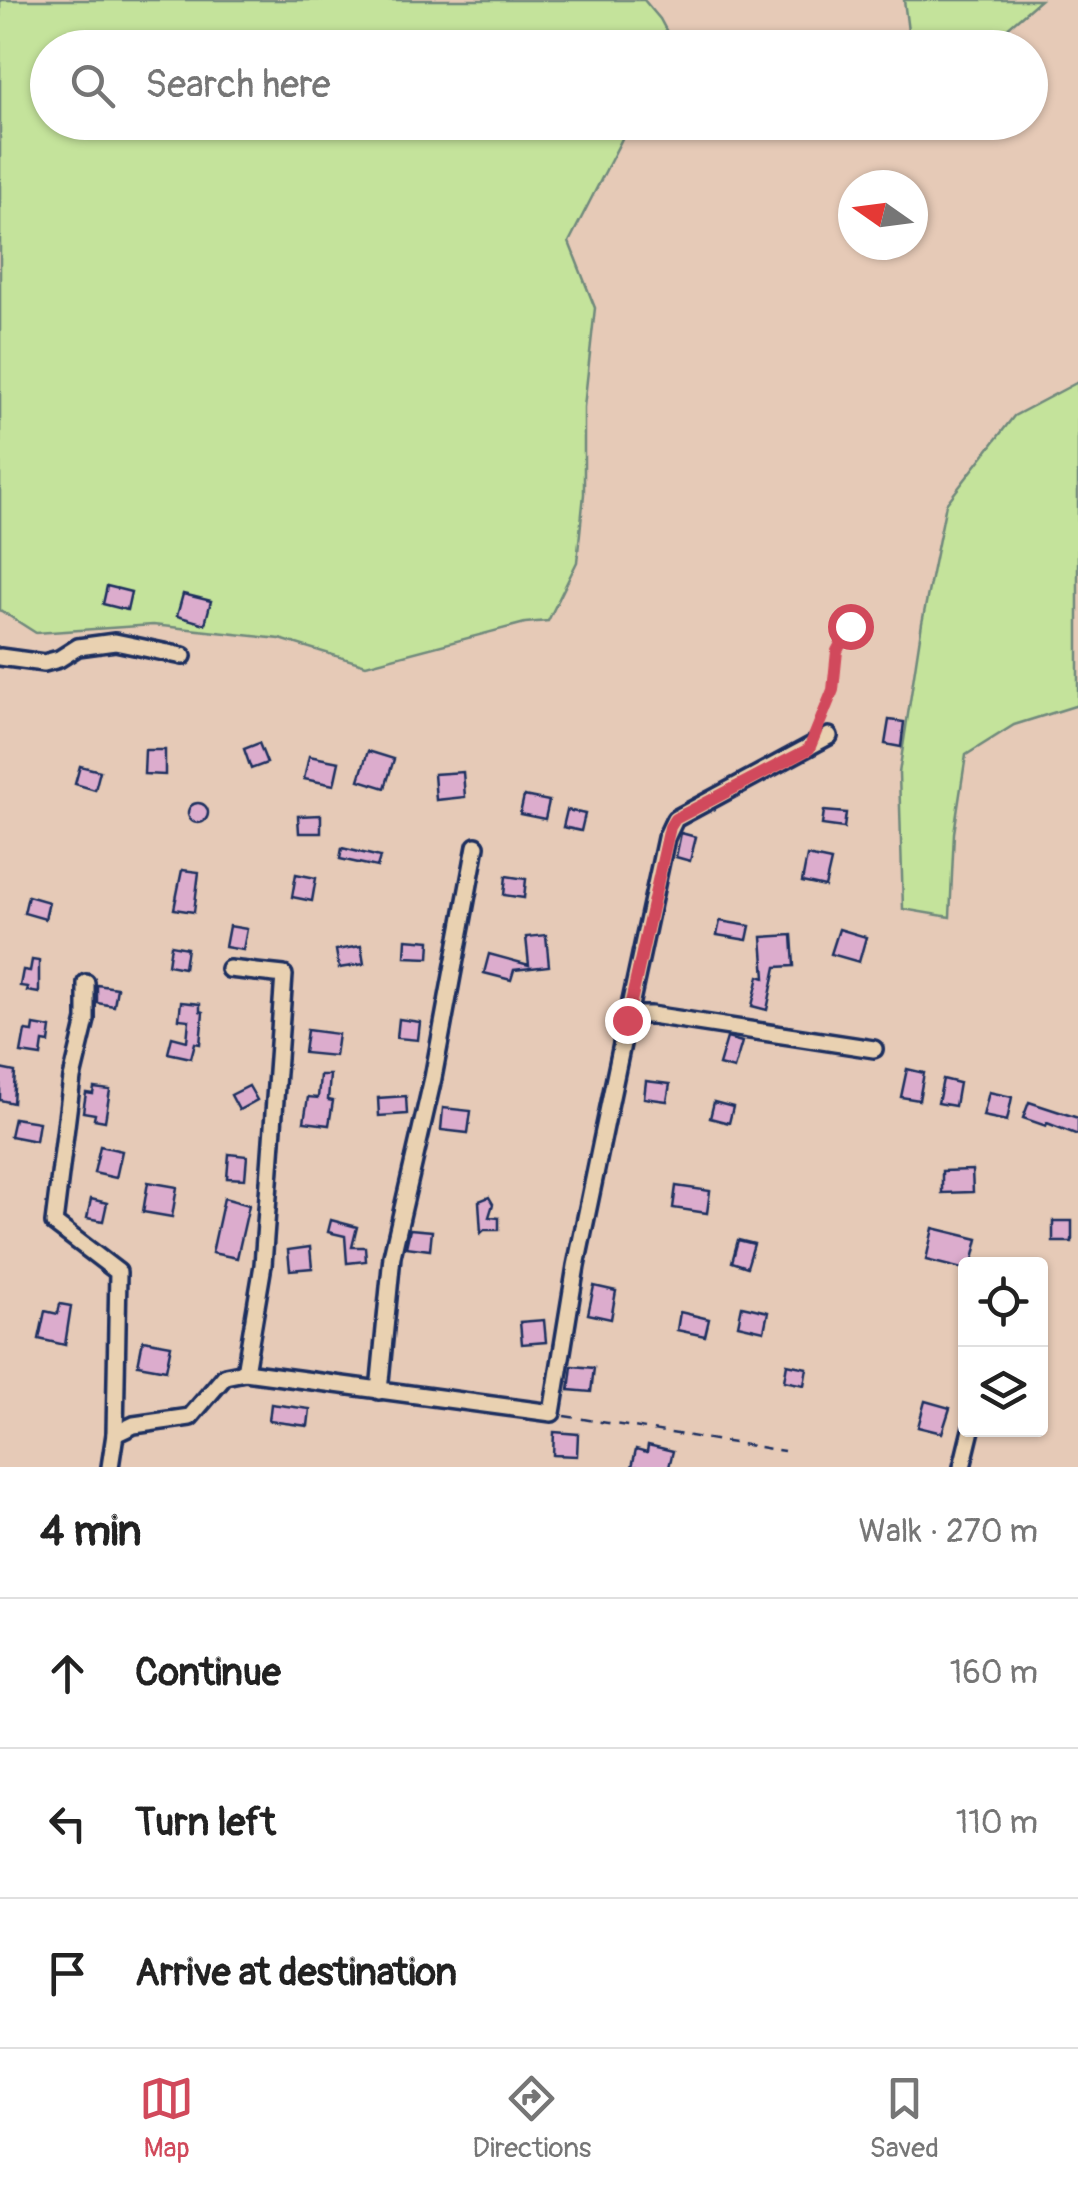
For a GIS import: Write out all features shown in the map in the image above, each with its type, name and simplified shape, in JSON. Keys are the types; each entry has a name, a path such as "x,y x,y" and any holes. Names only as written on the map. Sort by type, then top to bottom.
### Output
{"street":[{"path":"0,657 44,662 59,659 78,647 115,642 184,656"},
{"path":"115,1434 134,1424 190,1417 224,1376 245,1372 552,1413 576,1266 666,838 675,819 830,736"},
{"path":"379,1390 392,1256 434,1078 476,846"},
{"path":"229,969 284,975 263,1265 245,1372"},
{"path":"86,983 86,1020 72,1078 54,1223 118,1272 115,1434 110,1467"},
{"path":"627,1020 651,1014 874,1049"},
{"path":"962,1467 969,1437"}],"path":[{"path":"809,749 833,690 837,651 850,626"},
{"path":"564,1416 784,1451"}],"green space":[{"path":"0,0 644,0 666,30 30,30 30,140 621,140 569,242 595,308 584,407 584,494 577,562 548,621 525,623 366,665 280,639 153,625 36,633 0,610"},
{"path":"904,0 1040,0 1005,30 908,30"},
{"path":"1078,382 1078,705 1014,725 966,755 954,833 950,917 903,909 899,773 922,623 946,504 1014,416"}],"building":[{"path":"107,586 131,592 127,610 103,604"},
{"path":"183,594 211,601 205,624 177,616"},
{"path":"889,720 904,722 901,747 885,744"},
{"path":"259,743 267,763 251,769 244,749"},
{"path":"145,750 165,750 165,775 144,774"},
{"path":"368,751 394,759 385,788 359,780"},
{"path":"309,756 339,762 334,785 304,779"},
{"path":"80,766 100,771 95,790 75,784"},
{"path":"463,772 465,797 436,800 434,774"},
{"path":"524,796 549,801 545,819 520,814"},
{"path":"198,803 208,813 198,823 188,813"},
{"path":"567,810 585,814 581,831 563,827"},
{"path":"824,811 846,813 844,828 822,825"},
{"path":"321,815 321,833 299,833 298,816"},
{"path":"681,833 696,837 690,861 676,857"},
{"path":"342,848 380,857 377,867 340,859"},
{"path":"807,856 831,861 825,887 802,882"},
{"path":"182,870 199,872 194,912 174,909"},
{"path":"296,874 316,878 312,901 292,897"},
{"path":"506,876 526,879 524,898 504,895"},
{"path":"28,896 49,902 45,919 24,913"},
{"path":"720,921 750,926 747,940 717,935"},
{"path":"229,926 247,929 243,950 225,947"},
{"path":"839,929 866,937 859,962 831,954"},
{"path":"546,935 549,966 514,970 511,980 484,973 489,954 529,965 526,937"},
{"path":"792,935 794,966 776,967 767,1010 752,1006 759,976 765,978 762,937"},
{"path":"406,939 430,941 429,958 405,957"},
{"path":"171,945 187,948 184,968 168,965"},
{"path":"361,946 364,964 339,968 336,950"},
{"path":"32,960 39,961 39,993 20,986 23,970 30,971"},
{"path":"97,985 117,988 114,1006 97,1003"},
{"path":"181,1002 200,1004 203,1012 200,1044 195,1043 191,1058 168,1053 172,1037 187,1041 189,1020 179,1019"},
{"path":"399,1019 420,1022 418,1040 397,1038"},
{"path":"34,1025 51,1028 49,1043 43,1042 41,1056 21,1053 25,1031 33,1032"},
{"path":"307,1030 338,1034 335,1056 304,1053"},
{"path":"727,1038 742,1042 734,1069 719,1065"},
{"path":"0,1069 15,1072 13,1103 0,1100"},
{"path":"907,1069 924,1073 919,1100 901,1097"},
{"path":"320,1075 330,1075 328,1100 333,1101 329,1125 304,1122 308,1097 318,1098"},
{"path":"943,1079 959,1083 955,1106 938,1103"},
{"path":"646,1081 670,1084 667,1101 644,1098"},
{"path":"249,1086 257,1100 239,1110 231,1095"},
{"path":"94,1088 110,1090 105,1121 83,1112 86,1093 93,1094"},
{"path":"989,1092 1012,1097 1007,1121 983,1116"},
{"path":"406,1096 407,1114 379,1116 378,1098"},
{"path":"714,1102 733,1107 729,1123 710,1118"},
{"path":"1029,1102 1078,1118 1078,1135 1023,1118"},
{"path":"443,1108 471,1111 468,1133 441,1130"},
{"path":"14,1118 39,1122 36,1141 10,1136"},
{"path":"100,1146 122,1151 116,1178 94,1173"},
{"path":"229,1154 247,1156 245,1179 227,1178"},
{"path":"972,1170 973,1192 942,1193 942,1171"},
{"path":"148,1182 177,1187 172,1217 143,1212"},
{"path":"676,1186 710,1191 707,1213 673,1208"},
{"path":"489,1197 493,1204 489,1217 499,1218 499,1230 481,1233 479,1201"},
{"path":"224,1198 249,1205 237,1258 212,1253"},
{"path":"91,1199 107,1203 103,1221 87,1218"},
{"path":"331,1220 357,1227 352,1247 365,1247 366,1261 347,1263 345,1236 328,1232"},
{"path":"1053,1221 1072,1221 1072,1242 1053,1242"},
{"path":"933,1228 978,1239 974,1257 958,1257 958,1268 926,1260"},
{"path":"410,1229 432,1231 430,1250 406,1247"},
{"path":"738,1240 754,1244 747,1267 732,1262"},
{"path":"310,1247 312,1268 290,1270 288,1250"},
{"path":"594,1286 616,1291 611,1319 588,1314"},
{"path":"60,1304 71,1306 65,1345 39,1339 45,1311 58,1314"},
{"path":"742,1306 768,1312 764,1331 738,1325"},
{"path":"680,1312 709,1319 705,1336 677,1330"},
{"path":"544,1320 546,1342 522,1344 520,1322"},
{"path":"143,1340 171,1345 166,1370 138,1365"},
{"path":"787,1364 807,1368 804,1385 784,1381"},
{"path":"572,1366 594,1368 591,1392 569,1390"},
{"path":"925,1401 950,1408 942,1433 918,1427"},
{"path":"271,1404 310,1409 308,1426 269,1421"},
{"path":"554,1432 578,1434 577,1456 553,1455"},
{"path":"648,1445 673,1451 669,1467 632,1467 636,1449 647,1452"}],"route":[{"path":"627,1020 670,827 675,819 809,749 833,690 837,651 850,626"}]}
